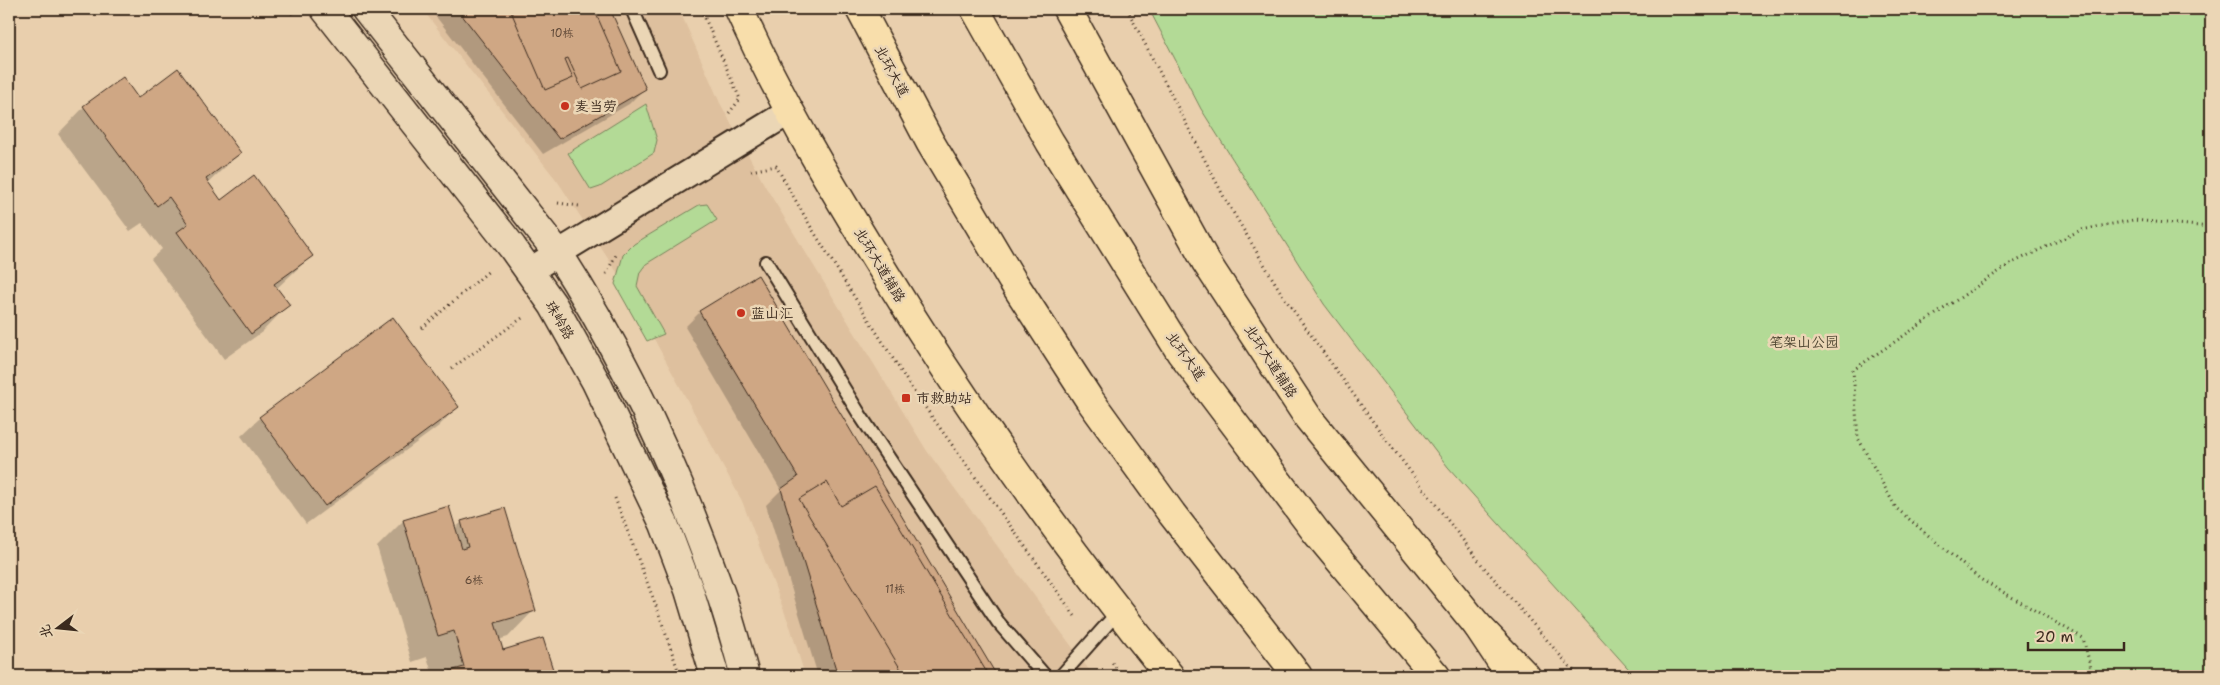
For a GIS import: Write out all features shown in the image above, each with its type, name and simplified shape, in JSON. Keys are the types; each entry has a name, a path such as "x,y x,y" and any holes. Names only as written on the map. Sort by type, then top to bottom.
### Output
{"main road":[{"name":"北环大道辅路","path":"739,9 789,112 925,340 1017,474 1118,612 1170,676"},
{"name":"北环大道","path":"860,9 930,142 1012,280 1089,399 1172,514 1298,676"},
{"name":"北环大道","path":"975,9 1050,142 1181,352 1316,532 1436,676"},
{"name":"北环大道辅路","path":"1067,9 1206,262 1304,411 1477,626 1526,676"},
{"path":"1477,626 1511,676"}],"street":[{"name":"珠岭路","path":"325,9 512,247 553,305 596,382 664,524 685,580 715,676"},
{"path":"366,9 558,253 584,294 643,406 685,498 721,594 745,676"},
{"path":"529,271 789,112"}],"lane":[{"path":"632,9 659,70"},
{"path":"766,262 860,415 998,622 1045,676"},
{"path":"1061,676 1118,612"}],"path":[{"path":"701,9 740,98 728,114"},
{"path":"1127,9 1224,197 1283,296 1384,437 1477,557 1578,676"},
{"path":"743,173 776,166 812,229 912,389 1075,616"},
{"path":"556,202 581,206"},
{"path":"2093,676 2082,638 1980,579 1896,508 1858,438 1853,370 2010,264 2081,230 2133,220 2211,227"},
{"path":"607,280 605,276 619,250"},
{"path":"422,328 493,268"},
{"path":"452,368 525,316 529,324"},
{"path":"614,494 680,676"},
{"path":"1112,663 1123,676"}],"shaded area":[{"name":"蓝山汇","path":"422,9 679,9 720,103 765,186 927,451 1090,671 1085,676 805,676 791,629 742,501 622,280 558,182"}],"green space":[{"name":"笔架山公园","path":"1149,9 2211,9 2211,676 1635,676 1448,467 1324,304 1201,109"},
{"path":"646,104 657,140 654,153 600,187 591,190 568,153"},
{"path":"707,204 717,220 646,264 640,272 637,286 664,334 647,341 615,284 623,255 634,244 699,205"}],"building":[{"path":"457,9 610,9 646,89 559,139"},
{"path":"510,9 594,9 621,71 582,89 568,58 565,59 573,78 545,90"},
{"path":"178,68 241,153 206,179 221,200 254,175 313,256 274,284 290,305 251,334 177,232 188,224 169,197 157,206 83,106 123,77 138,98"},
{"path":"758,275 997,676 838,676 781,489 798,477 699,311"},
{"path":"393,317 459,407 325,506 259,417"},
{"path":"827,482 841,506 875,486 989,676 897,676 903,673 799,499"},
{"path":"449,506 462,549 468,547 461,521 505,508 536,611 495,623 503,650 543,638 555,676 452,676 450,671 464,667 454,631 438,636 403,520"}],"place":[{"name":"麦当劳","path":"565,106"},
{"name":"蓝山汇","path":"741,313"},
{"name":"市救助站","path":"906,398"}]}
